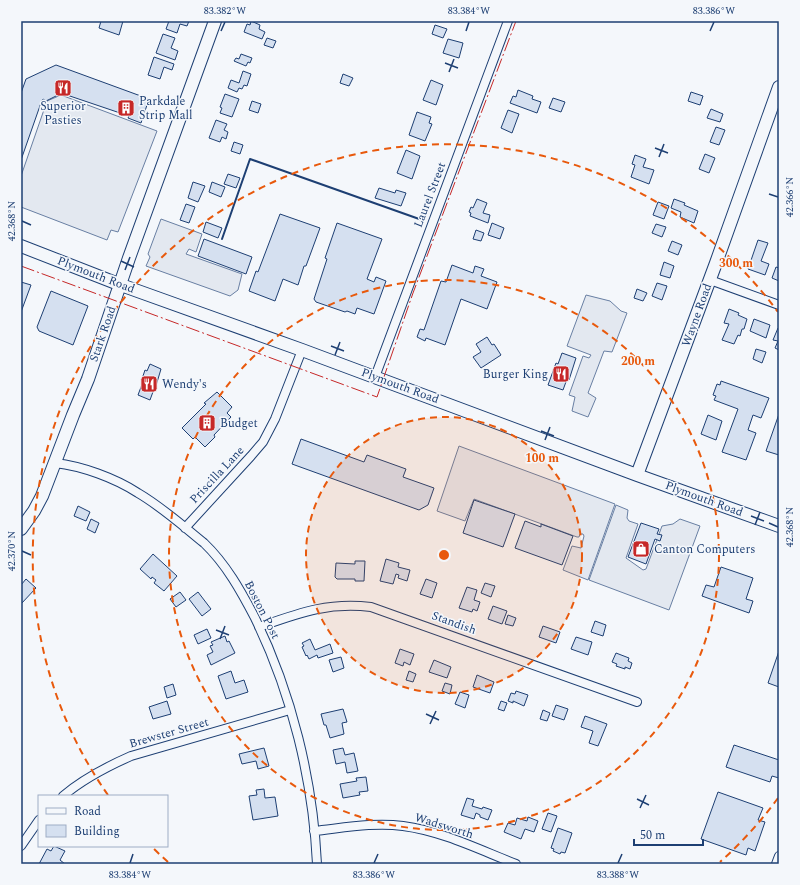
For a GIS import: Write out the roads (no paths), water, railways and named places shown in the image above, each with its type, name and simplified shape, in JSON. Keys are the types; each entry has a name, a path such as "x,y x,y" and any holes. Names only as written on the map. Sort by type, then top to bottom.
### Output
{"main road":[{"name":"Stark Road","path":"21,529 34,511 42,496 72,415 92,367 214,21"},
{"name":"Wayne Road","path":"637,475 710,280 779,87"},
{"name":"Plymouth Road","path":"21,246 121,285 302,350 637,475 779,526"}],"street":[{"name":"Laurel Street","path":"375,377 508,21"},
{"path":"710,280 779,305"},
{"name":"Priscilla Lane","path":"185,528 252,456 263,442 275,419 302,350"},
{"name":"Boston Post","path":"55,463 73,465 126,486 147,498 204,543 233,579 248,604 278,672 300,743 314,831 316,864"},
{"name":"Standish","path":"259,627 305,611 324,607 347,605 370,607 637,702"},
{"name":"Brewster Street","path":"64,795 87,778 131,756 290,710"},
{"path":"21,846 38,821"},
{"name":"Wadsworth","path":"314,831 381,825 408,827 440,835 516,864"},
{"path":"776,864 779,856"}],"place":[{"name":"Superior Pasties","path":"63,88"},
{"name":"Parkdale Strip Mall","path":"126,108"},
{"name":"Burger King","path":"561,374"},
{"name":"Wendy's","path":"149,384"},
{"name":"Budget","path":"207,423"},
{"name":"Canton Computers","path":"641,549"}]}
